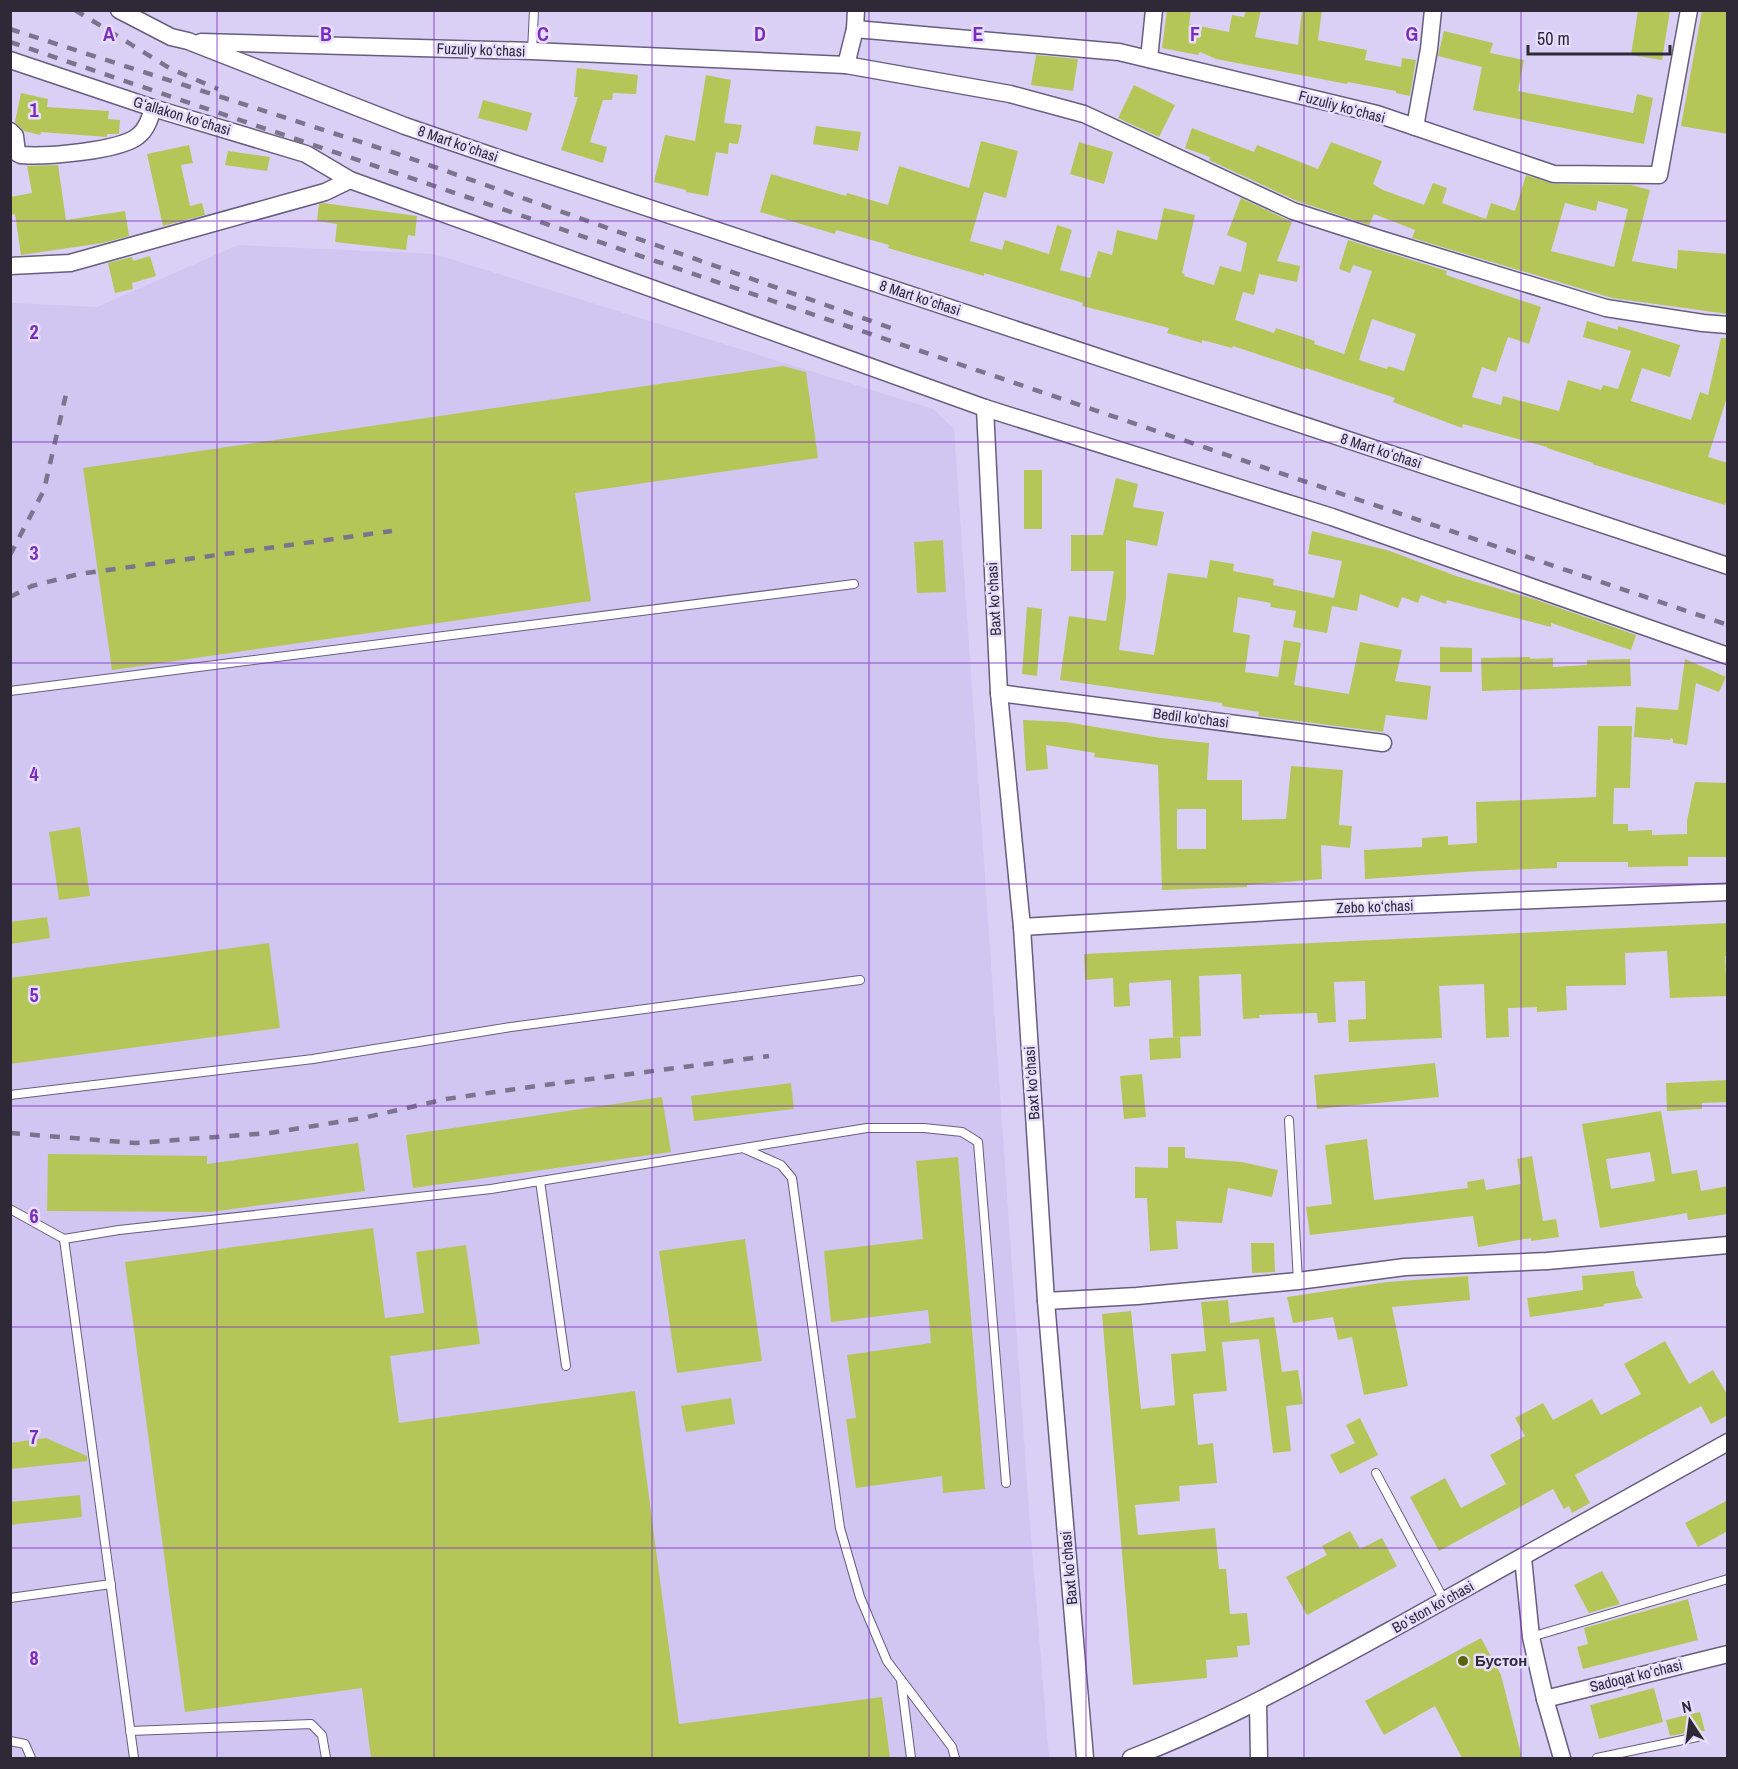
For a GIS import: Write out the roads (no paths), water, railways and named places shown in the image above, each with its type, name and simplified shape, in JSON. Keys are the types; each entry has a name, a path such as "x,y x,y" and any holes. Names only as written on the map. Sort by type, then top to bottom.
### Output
{"street":[{"name":"8 Mart koʻchasi","path":"119,10 171,37 188,41 405,126 1728,566"},
{"path":"846,65 855,29 856,10"},
{"path":"1149,59 1154,10"},
{"path":"1414,127 1429,49 1433,10"},
{"name":"Fuzuliy koʻchasi","path":"855,29 1119,52 1377,114 1554,174 1659,175 1689,10"},
{"name":"Fuzuliy koʻchasi","path":"188,41 532,51 846,65 1010,94 1084,114 1293,211 1606,308 1728,325"},
{"name":"Gʻallakon koʻchasi","path":"10,60 153,108 306,154 350,180 984,408 1332,517 1728,656"},
{"path":"10,131 15,136 17,153 21,155 106,149 126,144 137,137 143,131 153,108"},
{"path":"10,266 70,263 325,192 350,180"},
{"name":"Baxt koʻchasi","path":"984,408 999,693 1022,927 1046,1301 1085,1758"},
{"name":"Bedil ko'chasi","path":"999,693 1383,743"},
{"name":"Zebo koʻchasi","path":"1022,927 1338,908 1728,892"},
{"path":"1046,1301 1137,1296 1298,1281 1406,1267 1547,1261 1728,1245"},
{"name":"Boʻston koʻchasi","path":"1131,1758 1184,1738 1257,1703 1523,1558 1728,1442"},
{"path":"1523,1558 1531,1637 1545,1699 1562,1758"},
{"name":"Sadoqat koʻchasi","path":"1545,1699 1728,1653"},
{"path":"1257,1703 1259,1758"}],"lane":[{"path":"532,51 534,10"},
{"path":"10,691 854,584"},
{"path":"10,1095 313,1059 511,1027 860,980"},
{"path":"1289,1120 1298,1281"},
{"path":"10,1209 64,1239 119,1230 491,1189 867,1128 924,1128 962,1132 978,1142 1006,1483"},
{"path":"745,1148 781,1165 792,1178 840,1528 860,1597 887,1661 952,1747 955,1758"},
{"path":"540,1181 566,1366"},
{"path":"64,1239 134,1758"},
{"path":"1376,1473 1444,1600"},
{"path":"1531,1637 1728,1579"},
{"path":"10,1598 111,1584"},
{"path":"901,1680 911,1758"},
{"path":"130,1731 311,1724 322,1735 326,1758"},
{"path":"1597,1758 1697,1737"},
{"path":"10,1741 25,1744 31,1758"}],"railway":[{"path":"75,10 171,69 218,89"},
{"path":"10,29 395,153 891,328"},
{"path":"10,42 1728,625"},
{"path":"10,555 44,490 67,390"},
{"path":"10,597 32,586 79,574 392,531"},
{"path":"10,1133 135,1143 270,1133 363,1118 446,1099 769,1056"}],"place":[{"name":"Бустон","path":"1463,1661"}]}
